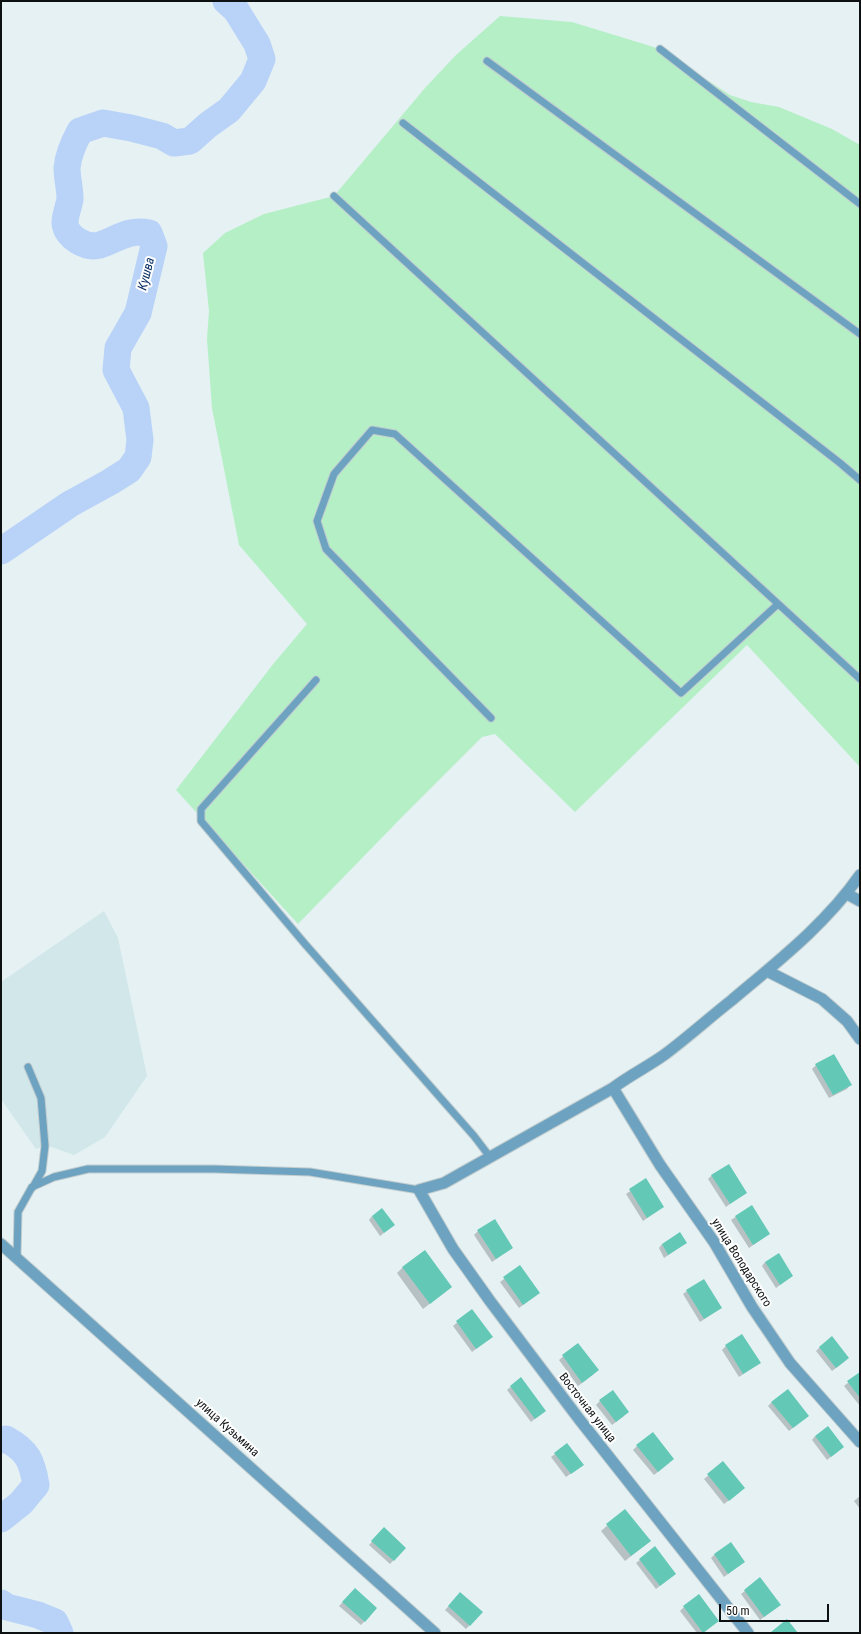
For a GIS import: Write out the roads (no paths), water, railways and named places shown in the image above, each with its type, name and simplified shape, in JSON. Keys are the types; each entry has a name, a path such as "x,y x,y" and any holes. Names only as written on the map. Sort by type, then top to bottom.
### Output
{"street":[{"path":"419,1190 444,1183 613,1088 663,1056 767,971 818,924 847,894 860,875"},
{"path":"847,894 860,901"},
{"path":"767,971 822,999 847,1021 860,1039"},
{"name":"улица Володарского","path":"613,1088 660,1165 714,1242 752,1307 790,1363 860,1442"},
{"name":"Восточная улица","path":"419,1190 453,1249 490,1301 574,1413 748,1633"},
{"name":"улица Кузьмина","path":"1,1244 18,1257 435,1633"}],"lane":[{"path":"660,49 860,204"},
{"path":"487,61 860,334"},
{"path":"403,123 860,480"},
{"path":"334,196 860,679"},
{"path":"491,718 326,549 317,521 334,474 372,430 395,434 681,693 778,604"},
{"path":"316,680 201,809 201,821 305,944 474,1136 490,1157"},
{"path":"18,1257 18,1212 42,1171 45,1146 41,1098 28,1067"},
{"path":"32,1187 54,1177 88,1169 310,1172 419,1190"}],"waterway":[{"name":"Кушва","path":"1,551 70,504 129,470 138,457 140,440 136,408 116,370 118,348 138,313 154,246 149,233 142,232 129,233 95,246 78,241 73,237 66,228 65,223 70,199 67,168 72,149 80,131 103,123 162,136 174,143 190,141 208,125 229,110 253,81 262,59 257,44 236,10 226,1"},
{"name":"Кушва","path":"1,1440 6,1439 24,1452 31,1463 36,1485 21,1503 1,1519"},
{"name":"Кушва","path":"1,1603 7,1607 38,1615 55,1622 60,1633"}]}
